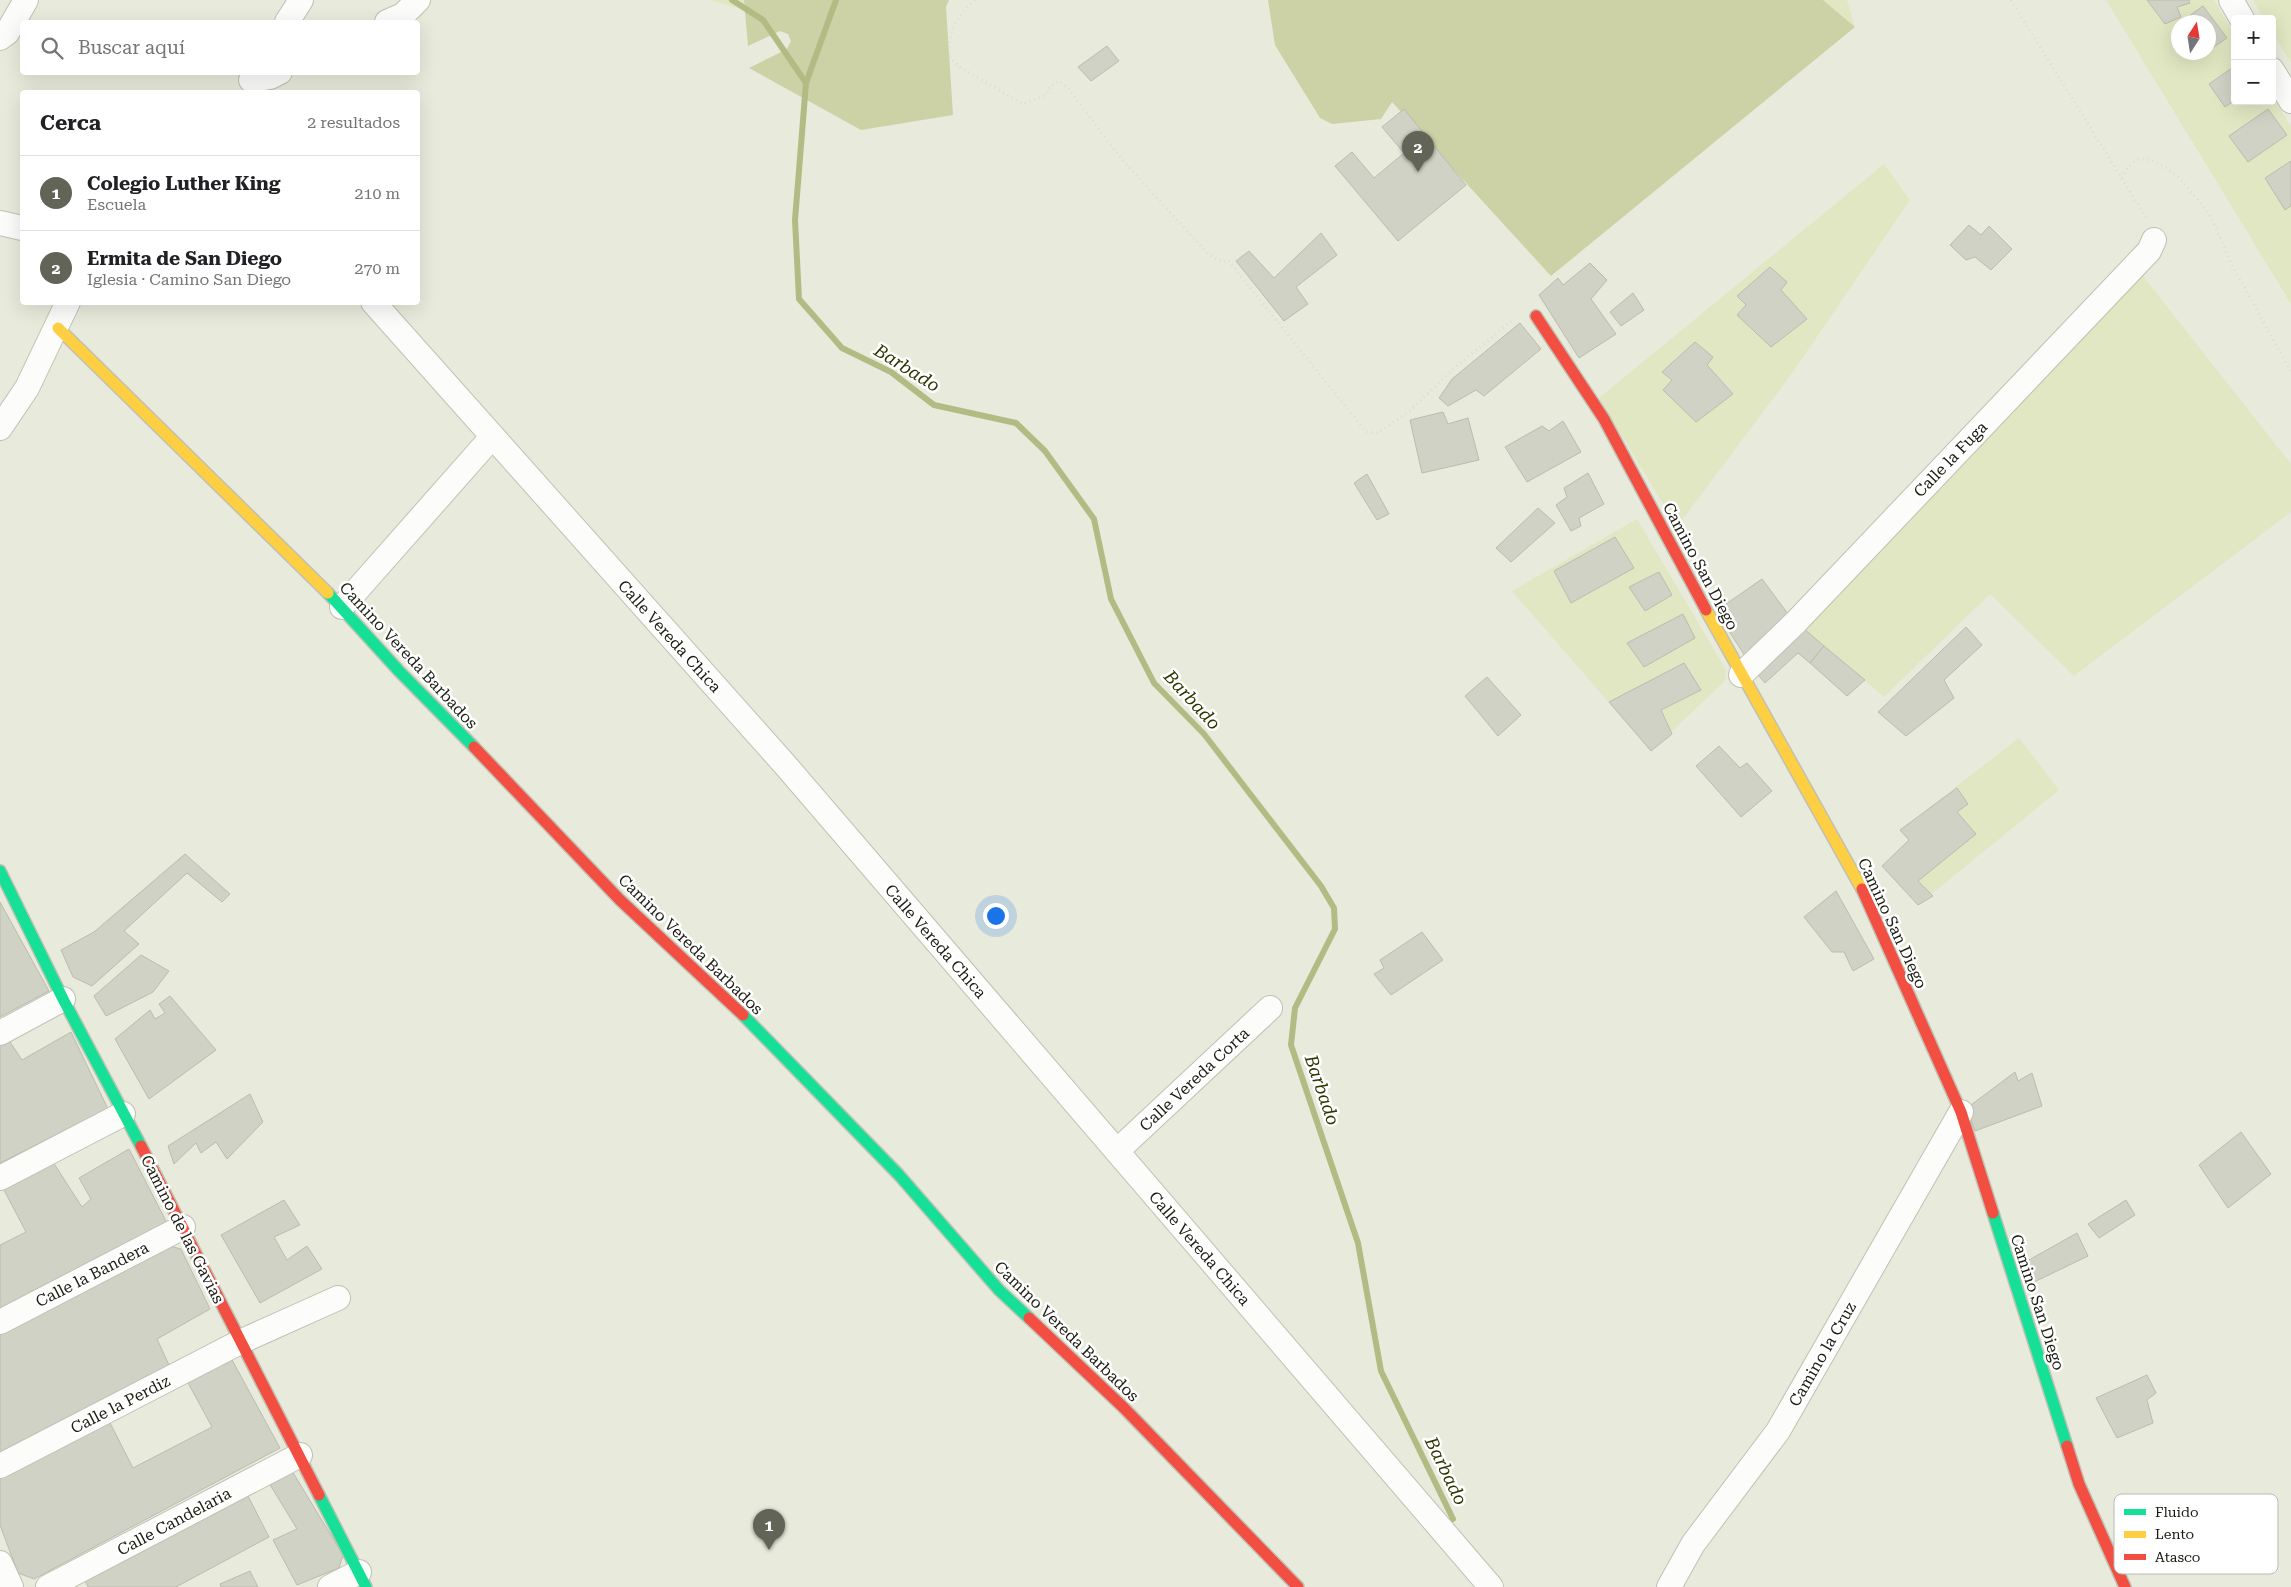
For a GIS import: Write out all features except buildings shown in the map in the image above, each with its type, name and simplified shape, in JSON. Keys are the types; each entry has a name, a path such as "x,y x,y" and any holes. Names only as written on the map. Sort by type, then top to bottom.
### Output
{"street":[{"path":"0,38 7,32 26,0"},
{"path":"288,20 301,0"},
{"path":"392,20 403,15 418,0"},
{"path":"2231,0 2240,15"},
{"path":"248,82 274,75"},
{"path":"2276,77 2291,101"},
{"path":"0,223 20,228"},
{"name":"Calle la Fuga","path":"1741,675 1796,622 2149,251 2154,240"},
{"path":"0,428 27,388 58,328 67,305"},
{"name":"Calle Vereda Chica","path":"376,305 492,438 788,767 1487,1585"},
{"name":"Camino San Diego","path":"1536,316 1604,419 1741,675 1863,890 1960,1112 2079,1484 2114,1562"},
{"name":"Camino Vereda Barbados","path":"58,328 342,607 399,671 492,765 620,900 765,1036 899,1175 998,1290 1124,1408 1298,1587"},
{"path":"342,607 492,438"},
{"name":"Camino de las Gavias","path":"2,883 183,1227 363,1580"},
{"path":"0,1033 63,999"},
{"name":"Calle Vereda Corta","path":"1117,1151 1270,1008"},
{"name":"Camino la Cruz","path":"1669,1587 1693,1544 1778,1431 1960,1112"},
{"path":"0,1178 123,1114"},
{"name":"Calle la Bandera","path":"0,1322 183,1227"},
{"name":"Calle la Perdiz","path":"0,1466 240,1342 338,1298"},
{"name":"Calle Candelaria","path":"48,1587 300,1456"},
{"path":"0,1563 11,1587"},
{"name":"Camino San Diego","path":"2119,1574 2125,1587"},
{"path":"330,1587 363,1580"}],"path":[{"path":"975,0 955,20 950,36 949,56 961,68 1023,104 1046,95 1050,86 1059,82 1068,88 1118,155 1208,254 1223,262 1228,260 1366,432 1378,433 1410,411 1452,370 1520,314 1536,316"},
{"path":"2011,0 2150,223 2154,240"},
{"path":"2122,178 2128,167 2138,159 2152,160 2165,167 2192,192 2212,219 2231,263 2291,372"}],"green space":[{"path":"709,0 744,0 745,10"},
{"path":"744,0 949,0 946,7 953,115 861,130 749,68 787,49 791,41 788,34 780,31 748,46"},
{"path":"1268,0 1823,0 1855,27 1551,276 1392,102 1381,119 1332,124 1320,118 1275,45"},
{"path":"1823,0 1847,0 1855,27"},
{"path":"2106,0 2214,0 2231,28 2231,105 2276,105 2276,103 2291,127 2291,304"},
{"path":"2253,0 2291,0 2291,63 2276,39 2276,15 2262,15"},
{"path":"1884,164 1910,200 1793,372 1677,527 1599,398"},
{"path":"2135,266 2291,464 2291,512 2074,676 1990,594 1884,697 1796,622"},
{"path":"1637,519 1726,670 1725,681 1651,751 1512,591"},
{"path":"2019,738 2059,790 1918,905 1882,866 1909,840 1900,830"}],"waterway":[{"path":"732,0 763,20 806,83"},
{"name":"Barbado","path":"836,0 806,83 795,220 799,299 842,348 891,372 934,405 1016,423 1045,451 1094,519 1111,599 1154,683 1204,734 1321,886 1334,908 1335,929 1295,1008 1291,1045 1358,1243 1381,1371 1453,1519"}],"traffic: fast":[{"path":"328,593 399,671 474,747"},
{"path":"0,871 63,999 141,1146"},
{"path":"743,1015 899,1175 999,1290 1029,1318"},
{"path":"1993,1213 2067,1446"},
{"path":"319,1495 366,1587"}],"traffic: slow":[{"path":"58,328 328,593"},
{"path":"1706,610 1862,889"}],"traffic: jam":[{"path":"1536,316 1604,419 1706,610"},
{"path":"474,747 620,900 743,1015"},
{"path":"1862,889 1961,1112 1993,1213"},
{"path":"141,1146 319,1495"},
{"path":"1029,1318 1124,1408 1298,1587"},
{"path":"2067,1446 2079,1484 2114,1562"},
{"path":"2119,1574 2125,1587"}],"place":[{"name":"Ermita de San Diego","path":"1418,172"},
{"name":"Colegio Luther King","path":"769,1550"}]}
